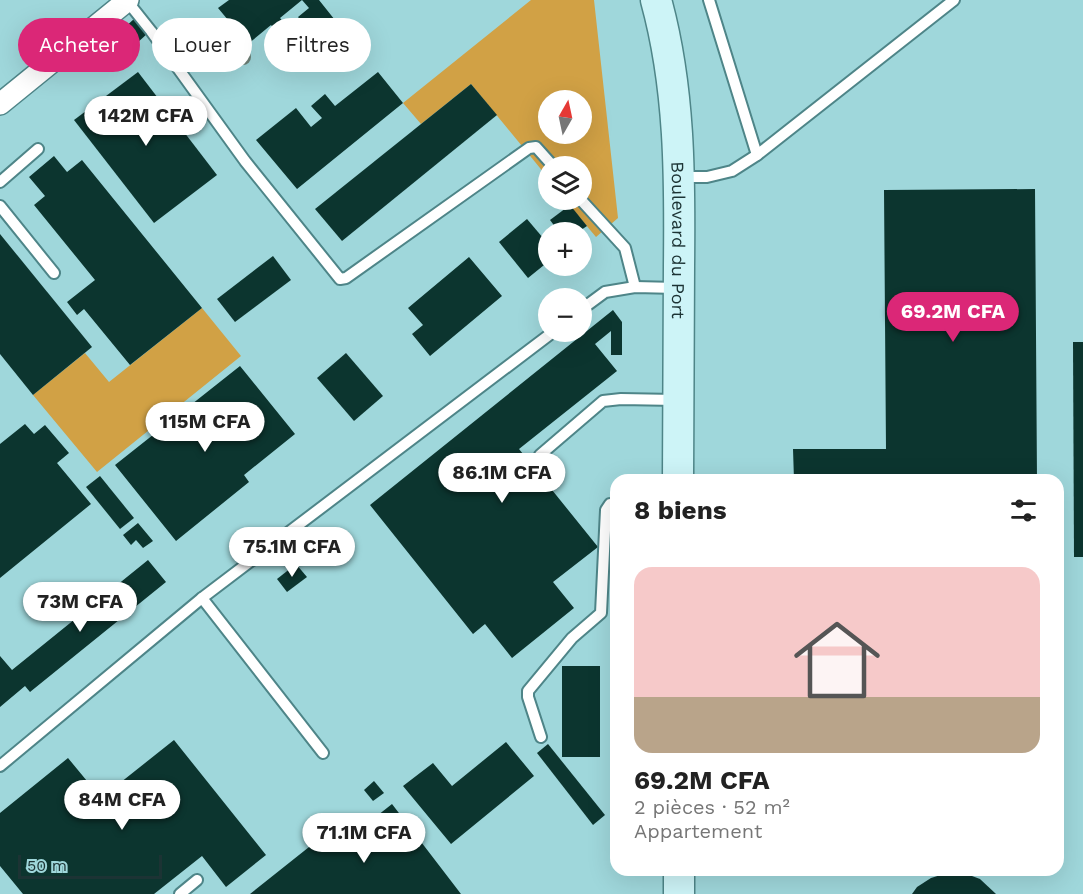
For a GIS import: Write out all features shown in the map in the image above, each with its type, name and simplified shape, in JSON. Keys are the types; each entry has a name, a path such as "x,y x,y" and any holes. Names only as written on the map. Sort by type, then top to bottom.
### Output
{"main road":[{"name":"Boulevard du Port","path":"656,0 666,37 673,88 680,177 678,474"},
{"path":"679,876 679,894"}],"street":[{"path":"0,103 127,1"}],"lane":[{"path":"709,0 757,155"},
{"path":"680,177 707,177 732,171 757,155 954,0"},
{"path":"127,1 245,161 340,279 346,278 529,147 536,147 544,156"},
{"path":"0,182 38,149"},
{"path":"0,206 54,273"},
{"path":"590,210 625,248 635,287"},
{"path":"592,302 605,292 635,287 679,288"},
{"path":"0,765 202,598 540,342"},
{"path":"540,455 603,401 678,400"},
{"path":"541,737 528,691 572,638 601,613 606,510 607,506 610,505"},
{"path":"202,598 323,753"},
{"path":"180,894 197,880"}],"shaded area":[{"path":"531,0 594,0 618,218 596,237 592,232 592,222 583,222 573,210 592,210 592,156 538,156 538,166 471,84 421,124 403,103"},
{"path":"202,308 241,356 97,472 33,395 85,353 109,382"}],"building":[{"path":"229,0 302,0 280,18 264,18 264,31 252,41 252,18 226,18 218,8"},
{"path":"302,0 319,0 333,18 299,18 309,8"},
{"path":"140,26 147,34 140,40"},
{"path":"138,72 217,175 154,223 74,120"},
{"path":"378,72 403,103 297,189 256,140 296,108 311,127 322,118 311,106 325,94 335,106"},
{"path":"471,84 497,115 342,241 315,209"},
{"path":"54,156 67,172 82,160 202,308 130,365 84,309 77,315 67,302 95,280 34,205 45,196 29,177"},
{"path":"1035,189 1037,474 794,474 793,449 886,449 884,190"},
{"path":"563,210 574,210 584,222 552,222 550,220"},
{"path":"527,219 538,232 538,270 528,278 499,242"},
{"path":"0,234 92,347 33,395 0,354"},
{"path":"273,256 291,280 235,322 217,299"},
{"path":"469,257 502,296 430,356 412,334 423,325 408,308"},
{"path":"613,310 622,322 622,355 611,355 611,331 595,344 617,371 519,449 598,547 553,582 574,608 512,658 485,624 473,634 370,505 573,342 592,342 592,327"},
{"path":"1073,342 1083,342 1083,557 1074,557"},
{"path":"346,353 383,396 354,421 317,378"},
{"path":"240,366 295,434 244,475 249,482 176,541 115,465"},
{"path":"25,424 34,434 45,425 69,453 57,463 91,504 0,578 0,444"},
{"path":"100,476 134,518 120,529 86,487"},
{"path":"138,523 153,541 143,548 136,540 131,545 123,535"},
{"path":"148,560 166,582 30,692 25,686 0,707 0,656 12,670"},
{"path":"296,564 307,577 287,592 277,579"},
{"path":"562,666 600,666 600,757 562,757"},
{"path":"174,740 266,855 226,887 202,856 154,894 23,894 0,866 0,813 68,758 101,798"},
{"path":"506,742 534,776 451,844 403,786 433,763 452,786"},
{"path":"548,744 605,815 593,825 537,753"},
{"path":"374,781 384,793 373,801 364,790"},
{"path":"392,804 461,894 250,894 338,824 349,838"},
{"path":"972,876 980,879 996,894 912,894 917,887 931,878"}]}
